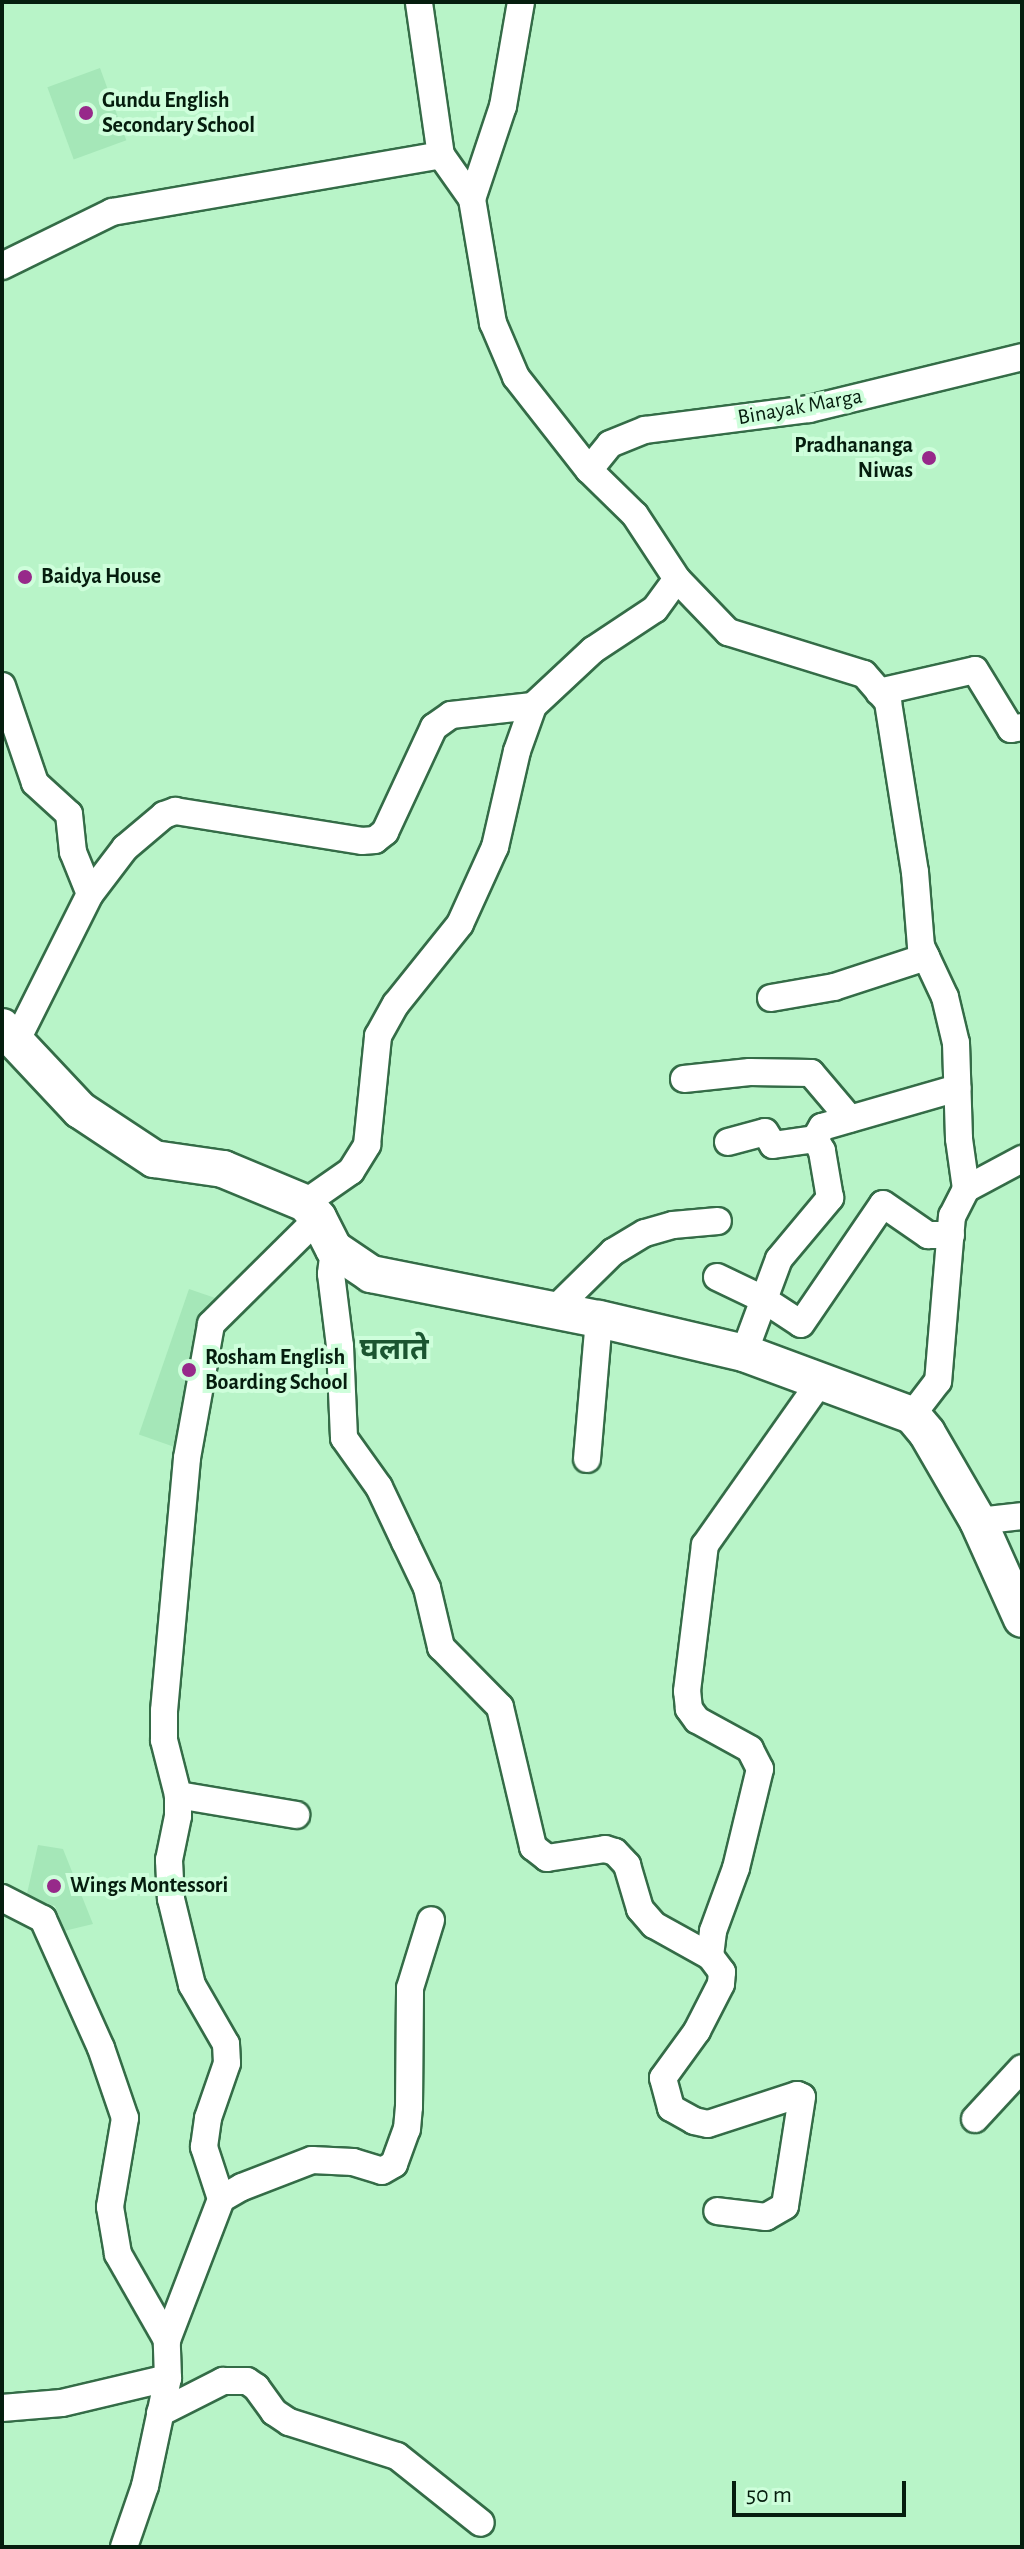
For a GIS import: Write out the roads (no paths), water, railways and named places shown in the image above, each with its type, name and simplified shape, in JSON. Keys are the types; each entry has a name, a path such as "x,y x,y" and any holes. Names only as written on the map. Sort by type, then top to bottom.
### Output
{"main road":[{"path":"9,1035 80,1110 154,1159 223,1169 319,1223 371,1274 599,1319 744,1353 912,1415 927,1433 978,1521 1022,1619"}],"street":[{"path":"472,199 503,106 521,2"},
{"path":"419,3 441,155 472,199 493,323 516,377 589,470 635,515 677,579 728,632 864,674 888,702 915,872 921,946 945,997 956,1043 959,1139 966,1189"},
{"path":"2,266 112,212 441,155"},
{"name":"Binayak Marga","path":"589,470 610,444 645,430 809,409 1022,357"},
{"path":"124,2547 145,2486 168,2378 167,2340 221,2199 204,2147 208,2118 227,2063 226,2044 192,1985 171,1899 169,1860 178,1816 178,1795 164,1740 187,1458 211,1324 319,1223 367,1145 378,1036 396,1004 460,924 495,847 517,751 533,706 593,650 655,609 677,579"},
{"path":"879,692 975,670 1011,729 1022,727"},
{"path":"2,686 35,783 69,814 73,852 90,894"},
{"path":"9,1035 90,894 125,848 164,815 175,811 362,841 375,840 385,832 434,727 451,715 533,706"},
{"path":"771,998 834,987 926,957"},
{"path":"684,1079 750,1072 811,1073 850,1119"},
{"path":"815,1139 822,1127 957,1088"},
{"path":"728,1142 765,1132 773,1145 815,1139"},
{"path":"744,1353 779,1259 830,1198 822,1151 815,1139"},
{"path":"912,1415 938,1381 952,1216 966,1189 1022,1159"},
{"path":"717,1277 763,1299 801,1324 883,1204 928,1235 951,1235"},
{"path":"554,1310 613,1252 645,1233 673,1225 718,1221"},
{"path":"319,1223 331,1274 340,1346 344,1438 379,1487 427,1588 441,1647 500,1707 533,1847 547,1858 605,1849 615,1852 627,1865 640,1909 654,1925 710,1956 722,1972 721,1984 697,2031 663,2078 671,2108 694,2121 708,2124 797,2095 803,2101 785,2206 766,2217 717,2211"},
{"path":"587,1459 599,1319"},
{"path":"710,1956 713,1931 736,1868 760,1769 750,1749 697,1720 689,1709 687,1691 705,1545 820,1382"},
{"path":"978,1521 1022,1516"},
{"path":"178,1795 296,1815"},
{"path":"2,1898 43,1919 101,2048 125,2118 110,2207 118,2254 167,2340"},
{"path":"221,2199 242,2187 312,2160 353,2162 382,2171 394,2164 407,2129 410,1988 431,1920"},
{"path":"975,2119 1022,2068"},
{"path":"2,2408 62,2403 168,2378"},
{"path":"160,2413 223,2381 247,2381 256,2387 274,2412 289,2422 397,2456 481,2523"}],"place":[{"name":"Gundu English Secondary School","path":"86,113"},
{"name":"Pradhananga Niwas","path":"929,458"},
{"name":"Baidya House","path":"25,577"},
{"name":"Rosham English Boarding School","path":"189,1370"},
{"name":"Wings Montessori","path":"54,1886"}],"district":[{"name":"घलाते","path":"394,1350"}]}
